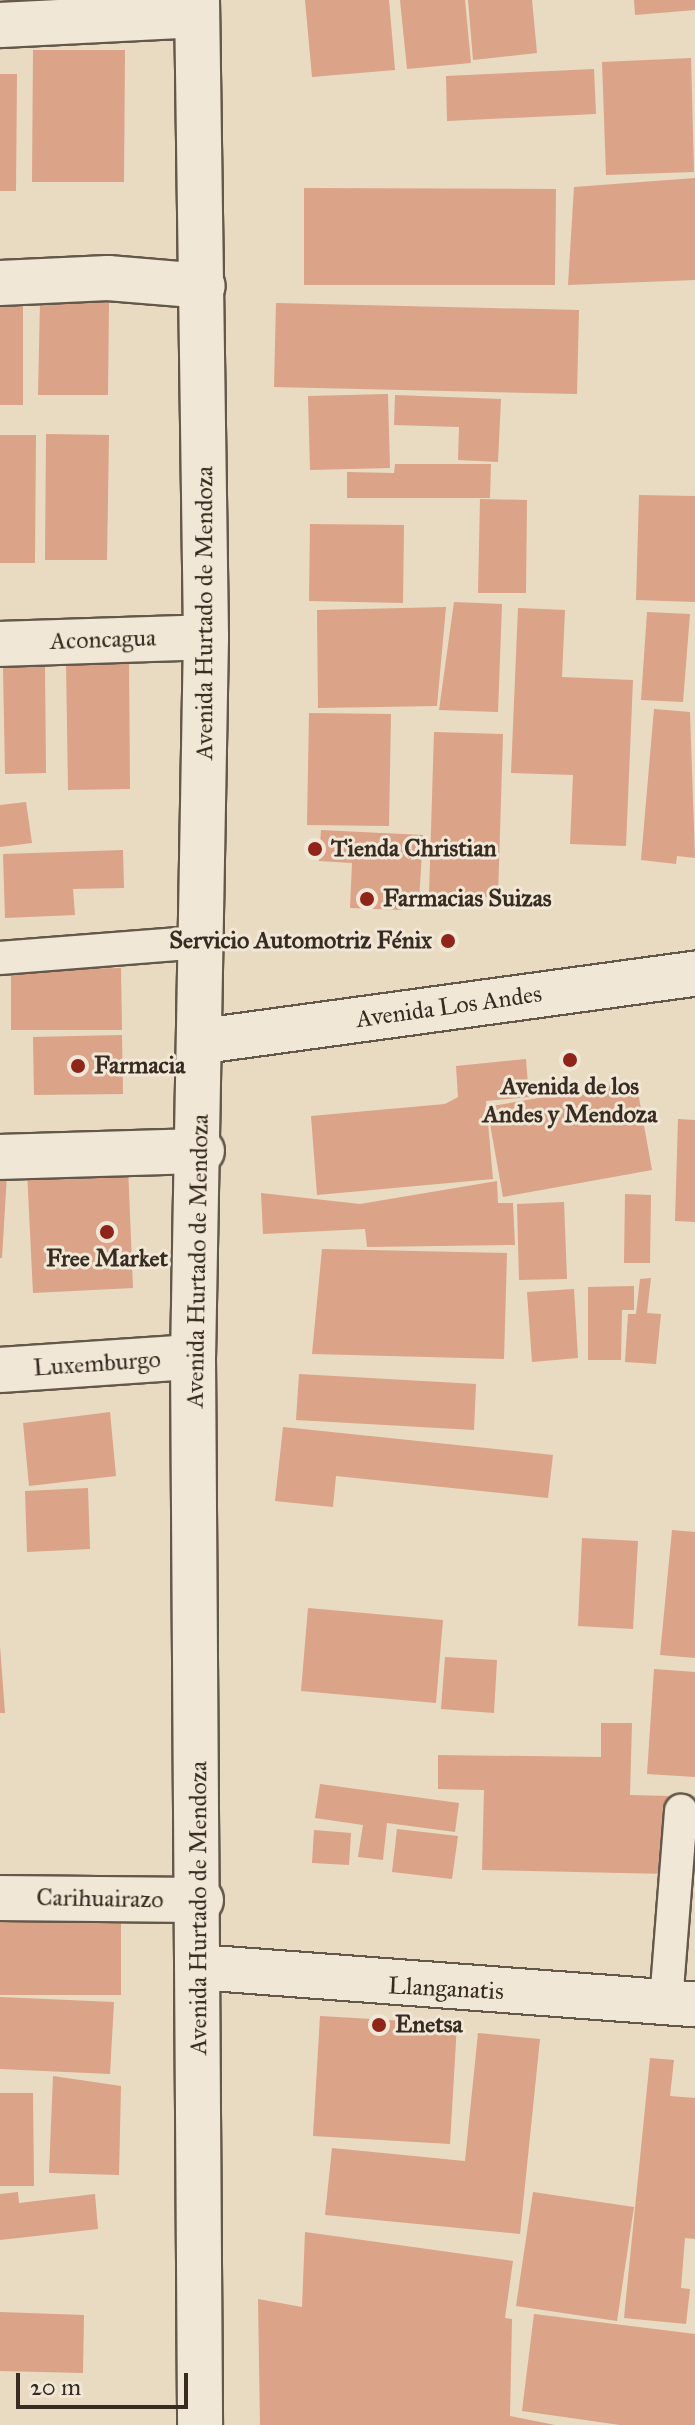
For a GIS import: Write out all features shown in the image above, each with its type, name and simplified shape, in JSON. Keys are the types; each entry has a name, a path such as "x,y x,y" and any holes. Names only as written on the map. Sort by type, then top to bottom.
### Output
{"main road":[{"path":"0,25 197,8"},
{"name":"Avenida Hurtado de Mendoza","path":"197,8 206,637 202,1151 193,1357 201,1900 198,1967 200,2425"},
{"path":"0,283 108,278 203,286"},
{"name":"Aconcagua","path":"0,644 206,637"},
{"name":"Avenida Los Andes","path":"203,1041 695,974"},
{"path":"0,1157 202,1151"},
{"name":"Luxemburgo","path":"0,1370 193,1357"},
{"name":"Carihuairazo","path":"0,1898 201,1900"},
{"name":"Llanganatis","path":"198,1967 681,2003"}],"lane":[{"path":"0,958 204,942"},
{"path":"681,1811 681,2003"}],"building":[{"path":"305,0 389,0 395,70 312,77"},
{"path":"400,0 465,0 471,63 407,69"},
{"path":"468,0 532,0 537,53 473,60"},
{"path":"634,0 695,0 695,10 635,15"},
{"path":"33,50 125,50 124,182 32,182"},
{"path":"691,58 694,172 606,175 602,62"},
{"path":"594,69 596,114 447,121 446,76"},
{"path":"0,74 17,74 16,191 0,191"},
{"path":"695,178 695,280 568,285 574,187"},
{"path":"304,188 556,189 555,285 304,285"},
{"path":"0,297 23,297 23,405 0,405"},
{"path":"40,302 109,302 108,395 38,395"},
{"path":"276,303 579,310 577,394 274,387"},
{"path":"388,394 390,468 310,470 308,396"},
{"path":"395,395 501,399 498,462 458,460 459,427 394,425"},
{"path":"46,434 109,435 107,560 45,560"},
{"path":"0,435 36,435 35,563 0,563"},
{"path":"395,464 491,464 490,498 347,498 347,472 394,473"},
{"path":"639,495 695,496 695,602 636,600"},
{"path":"480,499 527,500 526,593 478,593"},
{"path":"310,524 404,525 403,603 309,601"},
{"path":"454,602 502,604 498,712 439,710"},
{"path":"446,607 437,706 318,708 317,610"},
{"path":"518,608 565,610 562,677 633,680 626,846 570,844 573,775 511,773"},
{"path":"647,612 690,614 683,702 641,700"},
{"path":"129,659 130,789 68,790 66,661"},
{"path":"45,666 46,773 5,774 3,667"},
{"path":"654,709 690,712 695,858 677,856 676,864 641,860"},
{"path":"309,713 391,714 389,826 307,825"},
{"path":"434,732 503,734 498,897 429,895"},
{"path":"26,802 32,843 0,847 0,805"},
{"path":"321,830 423,835 419,902 402,901 402,910 350,908 352,863 319,861"},
{"path":"123,850 124,888 73,889 75,915 5,918 3,854"},
{"path":"121,968 122,1030 11,1030 11,970"},
{"name":"Farmacia","path":"122,1035 123,1094 34,1095 33,1037"},
{"path":"526,1059 529,1097 486,1101 493,1179 317,1195 311,1116 445,1104 458,1097 456,1066"},
{"path":"636,1081 652,1170 503,1197 487,1107"},
{"path":"678,1119 695,1120 695,1222 675,1221"},
{"path":"128,1166 133,1288 33,1293 27,1171"},
{"path":"0,1174 7,1174 2,1258 0,1258"},
{"path":"497,1181 498,1203 513,1203 515,1245 367,1247 365,1229 263,1234 261,1193 360,1204"},
{"path":"625,1194 651,1195 650,1263 624,1263"},
{"path":"564,1202 567,1279 519,1280 517,1204"},
{"path":"322,1249 507,1253 504,1359 312,1354"},
{"path":"651,1278 647,1313 661,1314 656,1364 625,1362 628,1314 636,1314 640,1279"},
{"path":"634,1286 634,1310 622,1310 621,1360 588,1360 588,1287"},
{"path":"574,1289 578,1358 532,1362 527,1292"},
{"path":"299,1374 476,1384 474,1430 296,1420"},
{"path":"110,1412 116,1476 29,1486 23,1423"},
{"path":"283,1427 553,1455 548,1498 336,1476 333,1507 275,1501"},
{"path":"88,1488 90,1549 27,1552 25,1491"},
{"path":"672,1530 695,1532 695,1658 660,1655"},
{"path":"582,1538 638,1541 633,1629 578,1626"},
{"path":"308,1608 443,1620 436,1703 301,1691"},
{"path":"0,1646 5,1713 0,1713"},
{"path":"445,1657 497,1660 494,1713 441,1709"},
{"path":"654,1669 695,1672 695,1777 647,1774"},
{"path":"601,1723 632,1723 630,1795 669,1796 668,1874 482,1870 484,1790 438,1789 438,1755 601,1757"},
{"path":"320,1784 459,1803 455,1832 387,1823 383,1860 358,1857 363,1825 315,1818"},
{"path":"397,1829 458,1836 452,1879 392,1872"},
{"path":"314,1830 351,1833 349,1865 312,1863"},
{"path":"121,1917 121,1995 0,1995 0,1918"},
{"path":"0,1997 114,2002 110,2074 0,2069"},
{"path":"320,2016 457,2024 450,2144 313,2136"},
{"path":"478,2033 540,2039 520,2234 325,2215 332,2148 465,2161"},
{"path":"650,2058 674,2060 670,2096 695,2098 695,2239 685,2238 681,2288 690,2289 686,2324 624,2318"},
{"path":"53,2076 121,2086 119,2175 49,2173"},
{"path":"0,2093 33,2093 34,2186 0,2186"},
{"path":"18,2192 19,2203 95,2194 98,2229 0,2240 0,2194"},
{"path":"533,2192 634,2207 617,2321 516,2306"},
{"path":"305,2232 513,2261 505,2318 512,2319 510,2416 555,2425 260,2425 258,2299 302,2307"},
{"path":"0,2312 84,2315 83,2373 0,2371"},
{"path":"534,2314 695,2334 695,2425 620,2425 522,2411"}],"place":[{"name":"Tienda Christian","path":"315,849"},
{"name":"Farmacias Suizas","path":"367,899"},
{"name":"Servicio Automotriz Fénix","path":"448,941"},
{"name":"Avenida de los Andes y Mendoza","path":"570,1060"},
{"name":"Farmacia","path":"78,1066"},
{"name":"Free Market","path":"107,1232"},
{"name":"Enetsa","path":"379,2025"}]}
